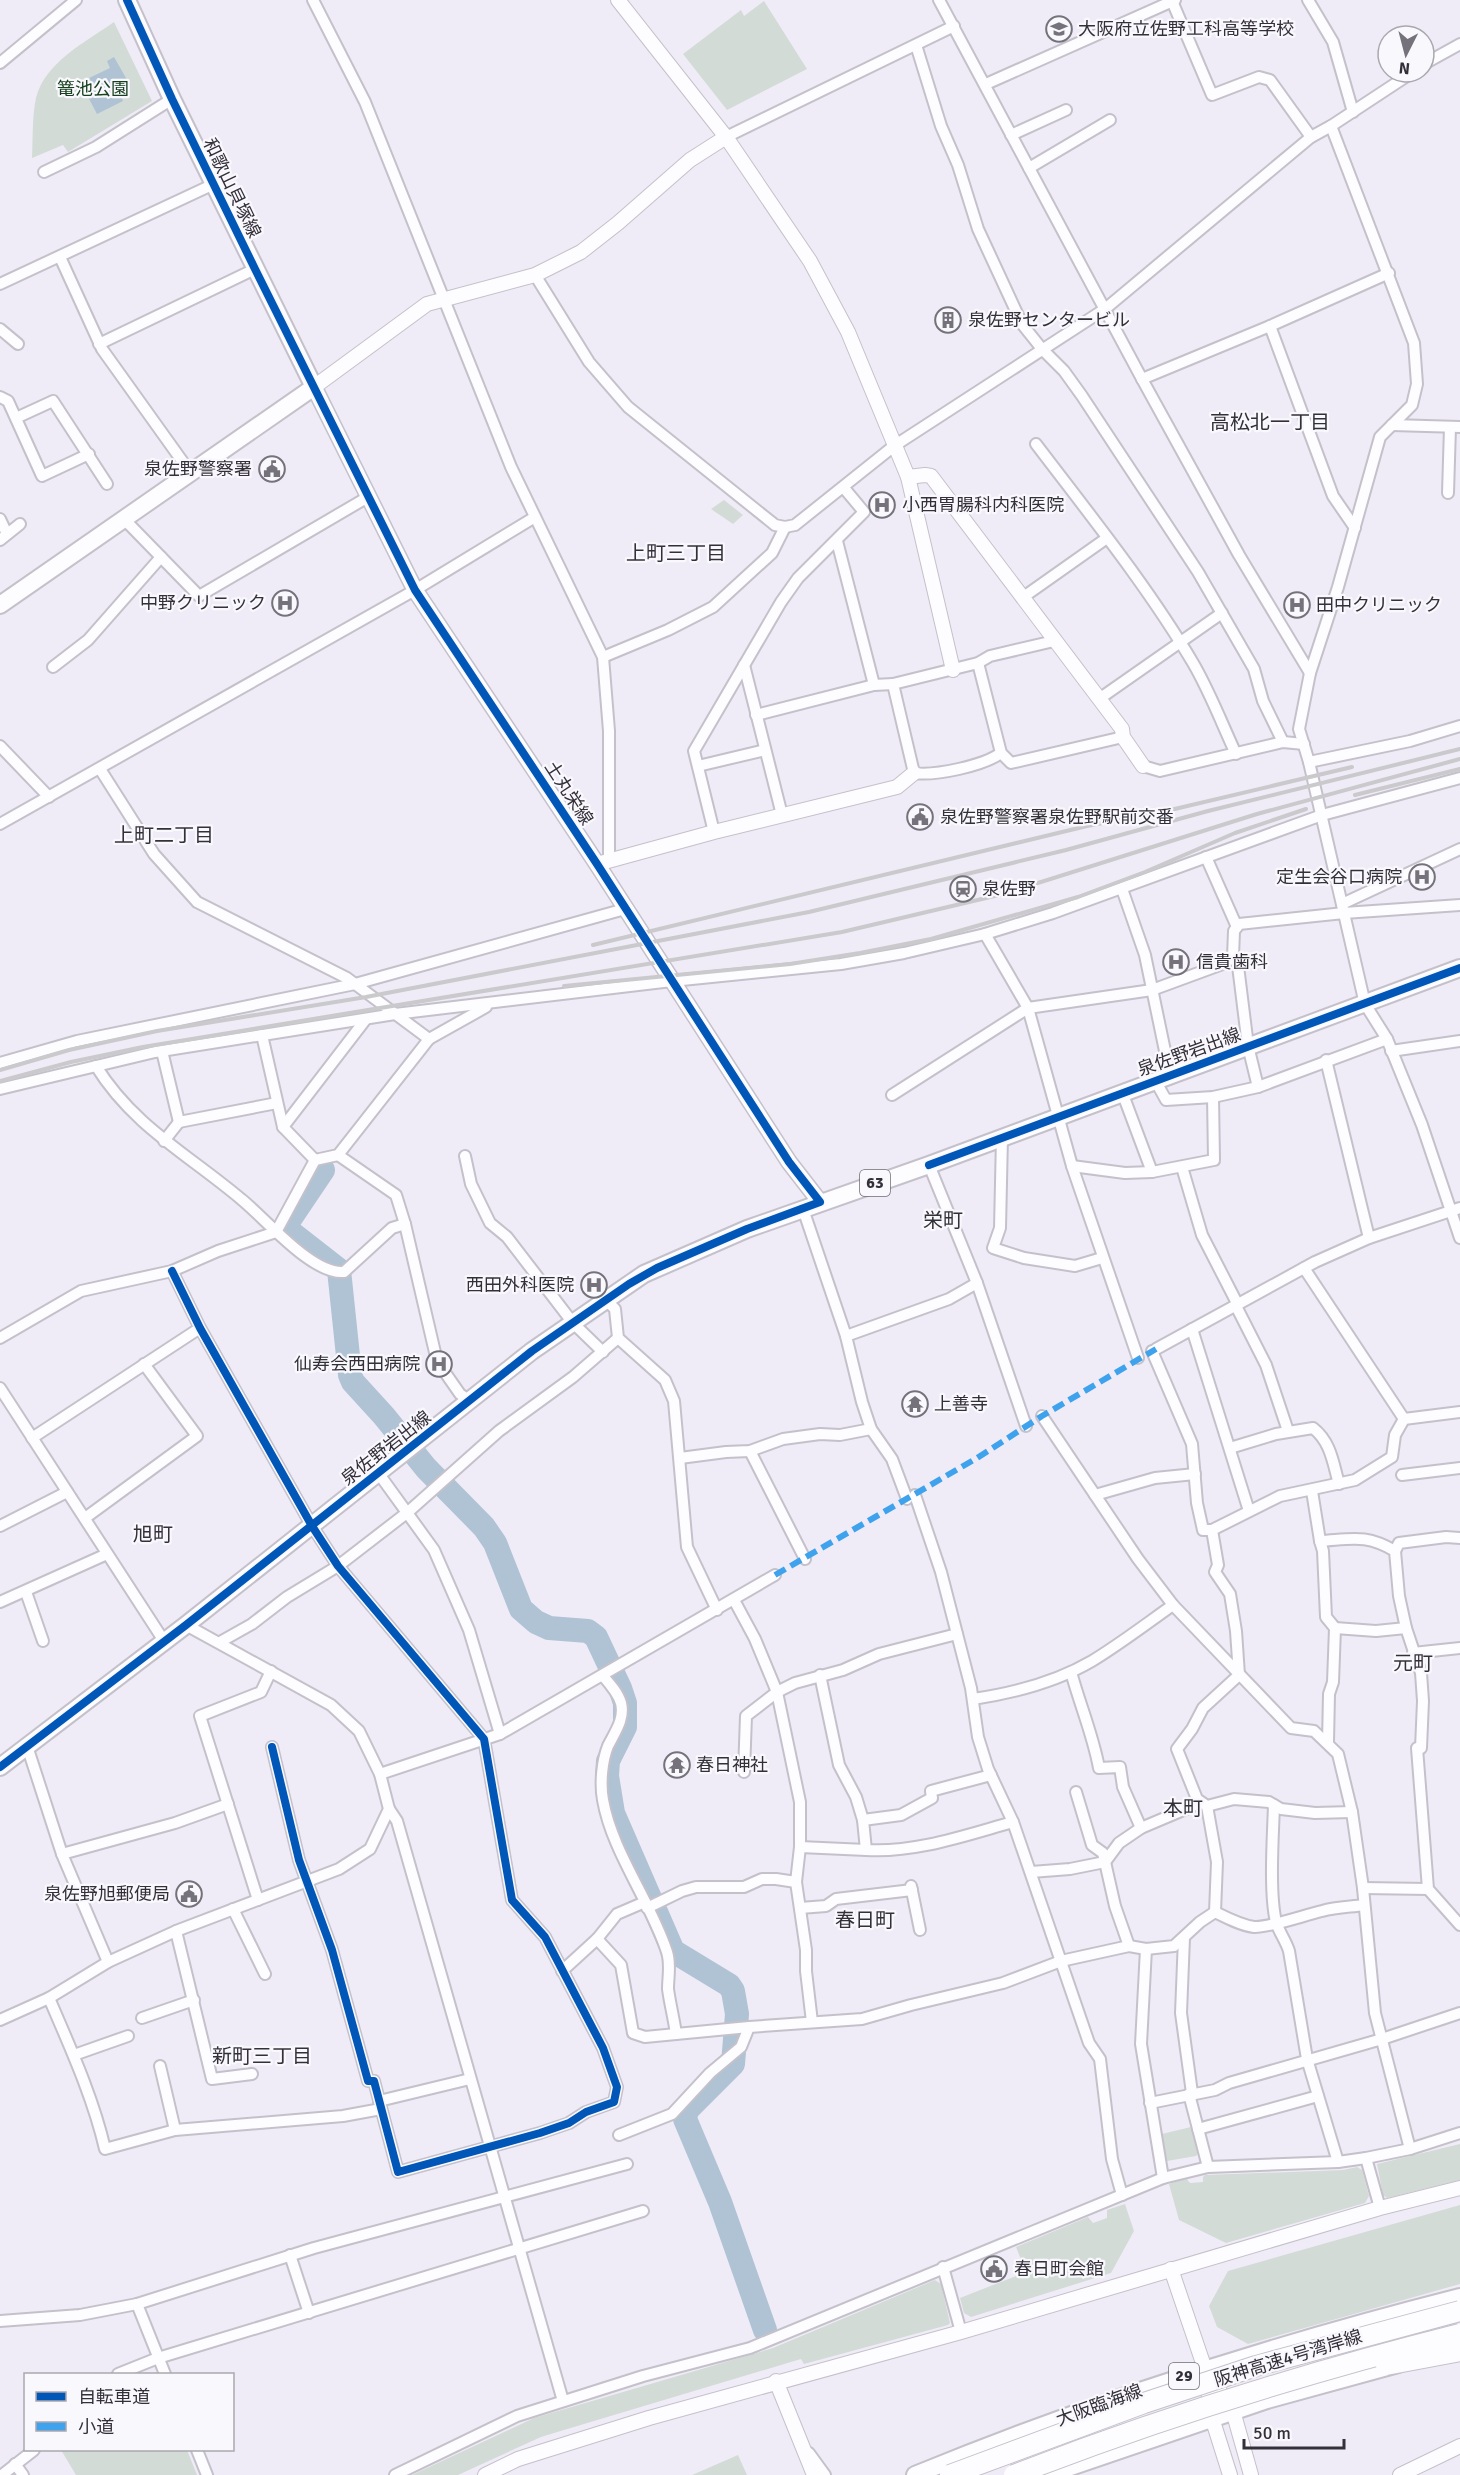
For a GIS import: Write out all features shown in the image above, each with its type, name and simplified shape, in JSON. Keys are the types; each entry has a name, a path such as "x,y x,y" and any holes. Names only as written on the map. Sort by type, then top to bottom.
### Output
{"highway":[{"name":"阪神高速4号湾岸線","path":"950,2475 1144,2403 1256,2366 1460,2311"},
{"name":"阪神高速4号湾岸線","path":"1014,2475 1151,2424 1263,2388 1372,2356 1460,2334"},
{"path":"1263,2388 1460,2349"}],"main road":[{"name":"和歌山貝塚線","path":"127,0 172,99 314,387"},
{"path":"0,605 314,387"},
{"name":"土丸栄線","path":"314,387 415,590 603,862 625,909 789,1162 820,1202"},
{"name":"泉佐野岩出線","path":"0,1767 379,1474 532,1351 657,1268 820,1202 929,1165 1460,968"},
{"name":"大阪臨海線","path":"915,2475 1140,2390 1361,2322 1460,2297"},
{"path":"1047,2475 1233,2411 1460,2349"}],"street":[{"path":"0,63 76,0"},
{"path":"313,0 364,102 446,300 511,466 603,657 609,731 603,862 897,787 914,772"},
{"path":"618,0 726,137 810,261 848,332 908,477 953,670"},
{"path":"939,0 1239,555 1310,673"},
{"path":"986,84 1173,1 1212,95 1259,77 1270,80 1311,136"},
{"path":"1313,2 1333,42 1353,112"},
{"path":"314,387 426,304 535,275 581,252 618,223 690,159 726,137 954,26"},
{"path":"1436,57 1460,44"},
{"path":"916,45 941,126 958,165 978,229 1022,324 1064,371 1082,396 1198,572 1254,669 1263,701 1283,742"},
{"path":"535,275 589,362 628,407 775,525 784,527 795,525 894,446 1105,309 1311,136 1331,126 1395,84"},
{"path":"44,171 96,147 172,99"},
{"path":"1011,135 1066,110"},
{"path":"1029,168 1110,120"},
{"path":"1331,126 1414,343 1417,384 1412,405 1380,437 1355,528 1310,673 1299,729 1310,762 1365,1004 1387,1039 1422,1125 1455,1209 1460,1238"},
{"path":"0,281 60,257 214,184"},
{"path":"60,257 99,344 190,472"},
{"path":"99,344 255,269"},
{"path":"1142,379 1389,273"},
{"path":"1270,326 1333,496 1355,528"},
{"path":"0,330 18,344"},
{"path":"0,397 8,401 42,476 89,454"},
{"path":"16,418 52,401 107,484"},
{"path":"1392,425 1455,427 1448,494"},
{"path":"1036,444 1107,538 1180,643 1194,666 1236,754"},
{"path":"908,477 932,476 1122,729 1123,737 1143,766 1160,771 1283,742 1304,744"},
{"path":"714,832 694,751 781,602 798,578 864,512 844,488"},
{"path":"123,518 199,596 368,497"},
{"path":"0,824 415,590 535,517"},
{"path":"0,519 4,537 20,524"},
{"path":"603,657 668,630 713,607 772,554 784,527"},
{"path":"1022,598 1107,538"},
{"path":"837,541 874,685"},
{"path":"53,667 88,639 161,557"},
{"path":"1099,699 1222,613"},
{"path":"756,715 874,685 893,684 953,670 978,663 990,656 1054,641"},
{"path":"978,663 1001,753 1011,763 1123,737"},
{"path":"744,665 782,815"},
{"path":"893,684 914,772"},
{"path":"1310,762 1410,741 1460,726"},
{"path":"0,746 49,797"},
{"path":"698,766 765,750"},
{"path":"914,772 928,775 991,760 1001,753"},
{"path":"100,769 154,854 197,902 355,984 429,1039"},
{"path":"0,1089 162,1051 395,1014 672,981 841,964 904,953 985,934 1122,889 1322,815 1460,778"},
{"path":"1343,908 1460,849"},
{"path":"1206,857 1237,927"},
{"path":"1122,889 1145,956 1152,990 1166,1100 1213,1097 1258,1087 1387,1039"},
{"path":"1258,1087 1248,1046 1238,966 1233,957 1234,931 1239,924 1343,908 1460,905"},
{"path":"0,1063 77,1041 355,984 625,909"},
{"path":"985,934 1028,1008 1072,1166 1138,1358"},
{"path":"892,1095 1028,1008 1152,990 1220,965 1233,957"},
{"path":"0,1338 81,1291 172,1271 218,1251 276,1232 315,1160 338,1155 429,1039 492,1003"},
{"path":"283,1128 366,1019"},
{"path":"262,1035 283,1128 315,1160"},
{"path":"1391,1051 1460,1041"},
{"path":"162,1051 179,1122"},
{"path":"1326,1060 1369,1238"},
{"path":"96,1066 111,1090 164,1141 242,1199 276,1232 322,1268 339,1272 392,1228 405,1224"},
{"path":"1122,1092 1152,1172"},
{"path":"1072,1166 1125,1173 1152,1172 1214,1160 1213,1097"},
{"path":"164,1141 179,1122 278,1103"},
{"path":"1002,1137 1000,1228 993,1248 1024,1258 1075,1266 1102,1258"},
{"path":"338,1155 396,1195 437,1361 460,1394 470,1401"},
{"path":"465,1156 471,1184 490,1223 507,1237 573,1323 603,1352"},
{"path":"929,1165 977,1282 1026,1426"},
{"path":"1182,1167 1202,1235 1266,1365 1288,1431"},
{"path":"803,1209 846,1336 862,1402 872,1429 892,1459 911,1497 941,1572 973,1699 978,1737 991,1775 1013,1822 1089,2043 1100,2060 1112,2159 1122,2195"},
{"path":"1404,1419 1395,1435 1392,1457 1355,1480 1280,1496 1212,1530 1203,1530 1197,1503 1192,1444 1154,1350 1304,1268 1369,1238 1455,1209"},
{"path":"1304,1268 1404,1419"},
{"path":"172,1271 200,1328 312,1526 338,1566 484,1739 512,1900 545,1937 603,2048 617,2086 614,2102 540,2133 489,2145 398,2172 374,2081 368,2081 332,1950 308,1881 298,1860 272,1747"},
{"path":"846,1336 949,1299 977,1282"},
{"path":"606,1300 615,1309 618,1338 665,1380 674,1401 687,1547 717,1610"},
{"path":"32,1438 200,1328"},
{"path":"1192,1329 1249,1511"},
{"path":"220,1642 252,1624 287,1597 338,1566 408,1512 508,1424 573,1377 618,1338"},
{"path":"85,1518 197,1437 144,1364"},
{"path":"0,1389 164,1641"},
{"path":"1404,1419 1460,1412"},
{"path":"1042,1416 1173,1605 1291,1728 1314,1731 1338,1754 1352,1812 1363,1888 1375,2013 1410,2149"},
{"path":"1230,1448 1288,1431 1313,1428 1321,1434 1328,1445 1339,1484"},
{"path":"680,1458 750,1451 783,1439 820,1434 840,1435 872,1429"},
{"path":"750,1451 805,1559"},
{"path":"1402,1475 1460,1468"},
{"path":"379,1474 434,1550 469,1630 500,1734"},
{"path":"1095,1495 1155,1478 1195,1474"},
{"path":"1312,1491 1323,1551 1326,1617 1335,1628 1334,1682 1328,1710 1328,1742"},
{"path":"0,1526 67,1492"},
{"path":"1212,1530 1218,1565 1215,1572 1230,1594 1236,1631 1239,1675"},
{"path":"1428,1890 1419,1748 1423,1701 1421,1673 1413,1653 1399,1596 1395,1551 1399,1543 1446,1537 1460,1538"},
{"path":"1320,1541 1361,1538 1377,1540 1395,1551"},
{"path":"0,1602 107,1554"},
{"path":"380,1774 500,1734 775,1575"},
{"path":"26,1592 43,1641"},
{"path":"734,1600 755,1639 777,1692 800,1802 800,1846 796,1882 806,1950 812,2022"},
{"path":"973,1699 1011,1693 1071,1672 1093,1660 1173,1605"},
{"path":"186,1624 331,1705 359,1731 380,1774 389,1809 397,1821 503,2198 563,2401"},
{"path":"1335,1628 1384,1631 1406,1628"},
{"path":"744,1772 747,1716 777,1692 843,1670 879,1654 957,1634"},
{"path":"1413,1653 1460,1648"},
{"path":"258,1900 200,1716 261,1692 271,1671"},
{"path":"1071,1672 1082,1710 1094,1737 1099,1768 1120,1767 1123,1787 1141,1828"},
{"path":"609,1673 621,1704 617,1731 608,1747 603,1764 603,1802 612,1830 650,1904 669,1955 668,1988 676,2034"},
{"path":"1215,1912 1218,1862 1204,1805 1177,1749 1192,1729 1203,1708 1239,1675"},
{"path":"820,1676 839,1765 856,1797 864,1820 866,1850"},
{"path":"27,1746 62,1854 108,1962"},
{"path":"864,1820 901,1815 932,1798 931,1791 991,1775"},
{"path":"1076,1792 1092,1845 1103,1853 1115,1906 1129,1946"},
{"path":"1031,1872 1070,1869 1105,1862 1119,1843 1141,1828 1204,1805 1234,1799 1269,1802 1281,1809 1315,1814 1352,1812"},
{"path":"62,1854 175,1823 228,1803"},
{"path":"1274,1805 1276,1923 1285,1938 1289,1951 1307,2059 1338,2162"},
{"path":"0,2020 49,1998 108,1962 176,1931 339,1869 370,1849 389,1809"},
{"path":"800,1846 886,1851 1013,1822"},
{"path":"562,1971 597,1939 617,1914 696,1887 744,1887 762,1879 796,1882"},
{"path":"800,1908 826,1906 836,1899 912,1888 920,1930"},
{"path":"1363,1888 1428,1890 1455,1915 1460,1925"},
{"path":"1215,1912 1234,1922 1254,1927 1269,1926 1326,1910 1364,1905"},
{"path":"233,1910 265,1974"},
{"path":"597,1939 621,1965 633,2032 645,2037 730,2028 862,2019 1003,1983 1061,1961 1129,1946 1146,1949 1174,1946 1200,1922 1215,1912"},
{"path":"176,1931 212,2079 252,2074"},
{"path":"1184,1938 1181,2013 1190,2093 1208,2167"},
{"path":"1146,1949 1141,2044 1163,2178"},
{"path":"49,1998 74,2055 90,2103 98,2116 105,2149 175,2130 343,2116 470,2079"},
{"path":"142,2018 194,2000"},
{"path":"1150,2103 1190,2093 1215,2090 1228,2083 1382,2039 1460,2013"},
{"path":"619,2135 672,2114 710,2073 741,2047 746,2027"},
{"path":"74,2055 128,2036"},
{"path":"160,2066 175,2130"},
{"path":"1198,2129 1318,2096"},
{"path":"395,2475 517,2416 643,2376 750,2348 1163,2178 1208,2167 1338,2162 1366,2158 1410,2149 1460,2133"},
{"path":"1366,2158 1380,2208"},
{"path":"0,2321 80,2315 137,2304 290,2255 627,2164"},
{"path":"485,2475 518,2459 649,2418 776,2381 961,2332 1380,2208 1460,2188"},
{"path":"120,2373 158,2358 643,2211"},
{"path":"290,2255 309,2313"},
{"path":"943,2267 961,2332"},
{"path":"1171,2269 1205,2369 1212,2418 1230,2475"},
{"path":"137,2304 165,2373"},
{"path":"1205,2369 1233,2411 1251,2475"},
{"path":"776,2381 814,2475"},
{"path":"801,2443 825,2475"},
{"path":"1400,2475 1460,2446"},
{"path":"2,2475 32,2451"},
{"path":"196,2451 207,2475"},
{"path":"15,2464 23,2475"}],"green space":[{"path":"764,1 807,69 727,110 683,54 741,10 744,16"},
{"name":"篭池公園","path":"114,22 152,101 68,152 63,145 32,158 34,112 41,85 57,63"},
{"path":"724,500 743,515 733,524 711,509"},
{"path":"1195,2126 1200,2152 1196,2156 1167,2161 1162,2134"},
{"path":"1460,2144 1460,2180 1387,2198 1383,2195 1377,2164"},
{"path":"1357,2167 1362,2170 1369,2196 1365,2203 1226,2243 1179,2220 1169,2184 1186,2178 1190,2183 1203,2182 1205,2175 1343,2170"},
{"path":"1125,2204 1134,2231 1111,2273 971,2317 964,2313 960,2298 1026,2272 1016,2247 1088,2217 1093,2223 1107,2218 1107,2210"},
{"path":"1460,2205 1460,2284 1248,2344 1217,2327 1209,2306 1228,2271"},
{"path":"935,2280 941,2284 950,2323 948,2325 804,2364 801,2359 541,2437 458,2475 412,2475 534,2418 773,2348"},
{"path":"62,2451 187,2451 197,2475 76,2475"},
{"path":"738,2455 747,2475 692,2475"}],"water":[{"path":"114,57 130,85 119,92 123,101 97,114 85,91 93,86 89,78 110,68 107,61"}],"waterway":[{"path":"323,1170 288,1222 289,1231 339,1270 350,1375 353,1382 426,1468 484,1527 495,1543 521,1609 536,1622 549,1628 588,1631 596,1637 620,1688 625,1703 625,1727 608,1761 607,1776 613,1813 673,1951 729,1985 733,1991 737,2014 733,2064 687,2110 685,2119 720,2202 765,2330"}],"railway":[{"path":"0,1070 69,1050 157,1031 366,997 809,912 1066,850 1208,811 1460,749"},
{"path":"0,1081 71,1062 143,1047 842,932 1003,894 1257,814 1460,759"},
{"path":"593,945 1087,826 1162,812 1352,767"},
{"path":"1355,795 1460,769"},
{"path":"564,986 790,964 931,939 1078,897 1145,872 1235,833 1306,809"}],"marked path":[{"path":"775,1575 977,1458 1042,1416 1156,1349"}],"cycle path":[{"path":"0,1767 186,1625 532,1351 629,1284 657,1268 747,1229 820,1202 789,1162 597,864 415,590 172,99 127,0"},
{"path":"929,1165 1460,968"},
{"path":"172,1271 200,1328 312,1526 338,1566 484,1739 512,1900 545,1937 603,2048 617,2087 614,2102 586,2112 569,2123 540,2133 398,2172 374,2081 368,2081 332,1950 299,1860 272,1747"}],"place":[{"name":"大阪府立佐野工科高等学校","path":"1059,29"},
{"name":"泉佐野センタービル","path":"948,320"},
{"name":"泉佐野警察署","path":"272,469"},
{"name":"小西胃腸科内科医院","path":"882,505"},
{"name":"中野クリニック","path":"285,603"},
{"name":"田中クリニック","path":"1297,605"},
{"name":"泉佐野警察署泉佐野駅前交番","path":"920,817"},
{"name":"定生会谷口病院","path":"1422,877"},
{"name":"泉佐野","path":"963,889"},
{"name":"信貴歯科","path":"1176,962"},
{"name":"西田外科医院","path":"594,1285"},
{"name":"仙寿会西田病院","path":"439,1364"},
{"name":"上善寺","path":"915,1404"},
{"name":"春日神社","path":"677,1765"},
{"name":"泉佐野旭郵便局","path":"189,1894"},
{"name":"春日町会館","path":"994,2269"}],"district":[{"name":"高松北一丁目","path":"1270,422"},
{"name":"上町三丁目","path":"676,553"},
{"name":"上町二丁目","path":"164,835"},
{"name":"栄町","path":"943,1220"},
{"name":"旭町","path":"153,1534"},
{"name":"元町","path":"1413,1663"},
{"name":"本町","path":"1183,1808"},
{"name":"春日町","path":"865,1920"},
{"name":"新町三丁目","path":"262,2056"}]}
